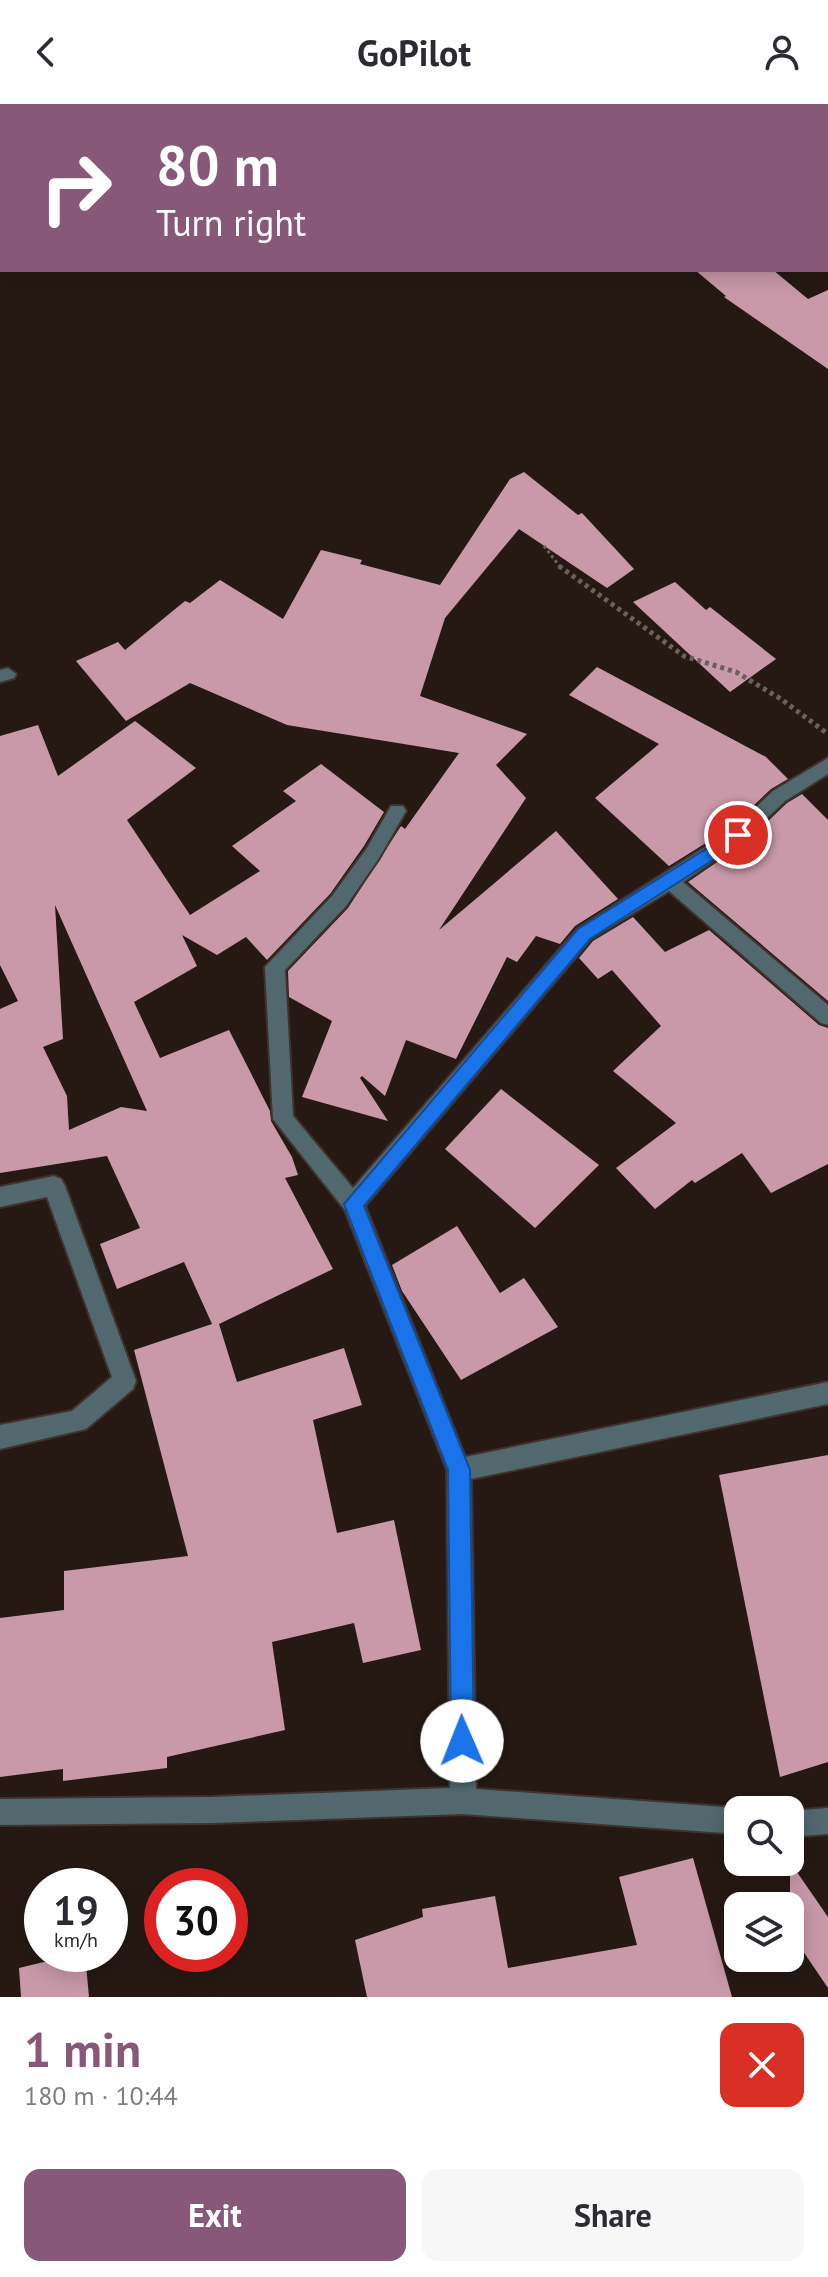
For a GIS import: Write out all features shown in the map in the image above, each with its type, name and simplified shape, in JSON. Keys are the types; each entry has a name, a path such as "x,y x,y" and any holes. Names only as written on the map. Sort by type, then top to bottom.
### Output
{"street":[{"path":"353,1204 584,934 738,835 779,796 828,765"},
{"path":"397,811 373,853 339,901 275,967 283,1119 353,1204 459,1470 463,1801"},
{"path":"670,881 828,1017"},
{"path":"0,1197 54,1186 125,1381 78,1421 0,1437"},
{"path":"459,1470 828,1393"},
{"path":"0,1812 197,1810 463,1801 724,1820"},
{"path":"804,1823 828,1821"}],"path":[{"path":"544,546 564,572 684,656 736,672 781,699 828,734"}],"building":[{"path":"697,272 775,272 808,299 828,290 828,369 724,297"},
{"path":"524,472 578,515 582,513 634,569 607,588 519,529 445,618 420,696 527,734 496,765 526,798 439,930 556,831 618,899 575,926 560,944 536,936 517,962 507,957 456,1059 406,1040 385,1096 362,1076 360,1078 388,1121 302,1097 332,1021 289,997 288,971 348,908 401,826 405,829 459,753 287,725 190,683 126,721 76,661 118,642 125,650 185,601 190,603 220,580 283,619 321,550 362,560 360,564 440,585 510,479"},
{"path":"675,582 706,610 710,607 776,659 730,692 633,602"},
{"path":"597,667 766,757 788,779 771,789 730,828 669,866 595,798 659,744 569,695"},
{"path":"135,721 196,768 127,820 190,915 260,871 232,846 296,801 283,791 321,764 384,812 330,894 267,960 246,937 217,955 182,935 197,966 134,1002 160,1058 229,1030 270,1111 271,1121 292,1157 298,1175 285,1178 333,1269 219,1324 237,1382 344,1348 362,1405 313,1420 337,1533 394,1520 421,1650 363,1663 354,1623 272,1642 285,1730 167,1757 167,1768 63,1781 63,1769 0,1777 0,1618 64,1610 64,1571 188,1556 134,1350 212,1324 184,1262 117,1289 100,1244 140,1228 107,1156 0,1173 0,1009 18,1001 0,965 0,736 38,725 58,776","holes":["55,905 147,1111 121,1107 69,1130 67,1096 43,1047 63,1039"]},
{"path":"802,794 828,820 828,1001 688,882 746,842 787,803"},
{"path":"633,917 665,952 709,930 819,1025 828,1028 828,1164 771,1193 742,1153 695,1183 692,1180 655,1209 616,1168 676,1123 613,1071 661,1026 612,970 598,979 579,958 593,941"},
{"path":"501,1089 599,1165 535,1228 445,1149"},
{"path":"457,1226 500,1293 524,1278 558,1327 461,1380 402,1291 392,1265"},
{"path":"828,1455 828,1762 780,1777 719,1475"},
{"path":"693,1858 732,1997 367,1997 355,1940 423,1917 422,1909 495,1896 508,1968 637,1945 619,1877"},
{"path":"790,1876 800,1876 828,1917 828,1988 804,1953 804,1892 790,1892"},
{"path":"24,1967 24,1972 87,1972 89,1997 21,1997 19,1968"}],"route":[{"path":"462,1741 459,1470 353,1204 584,934 738,835"}]}
